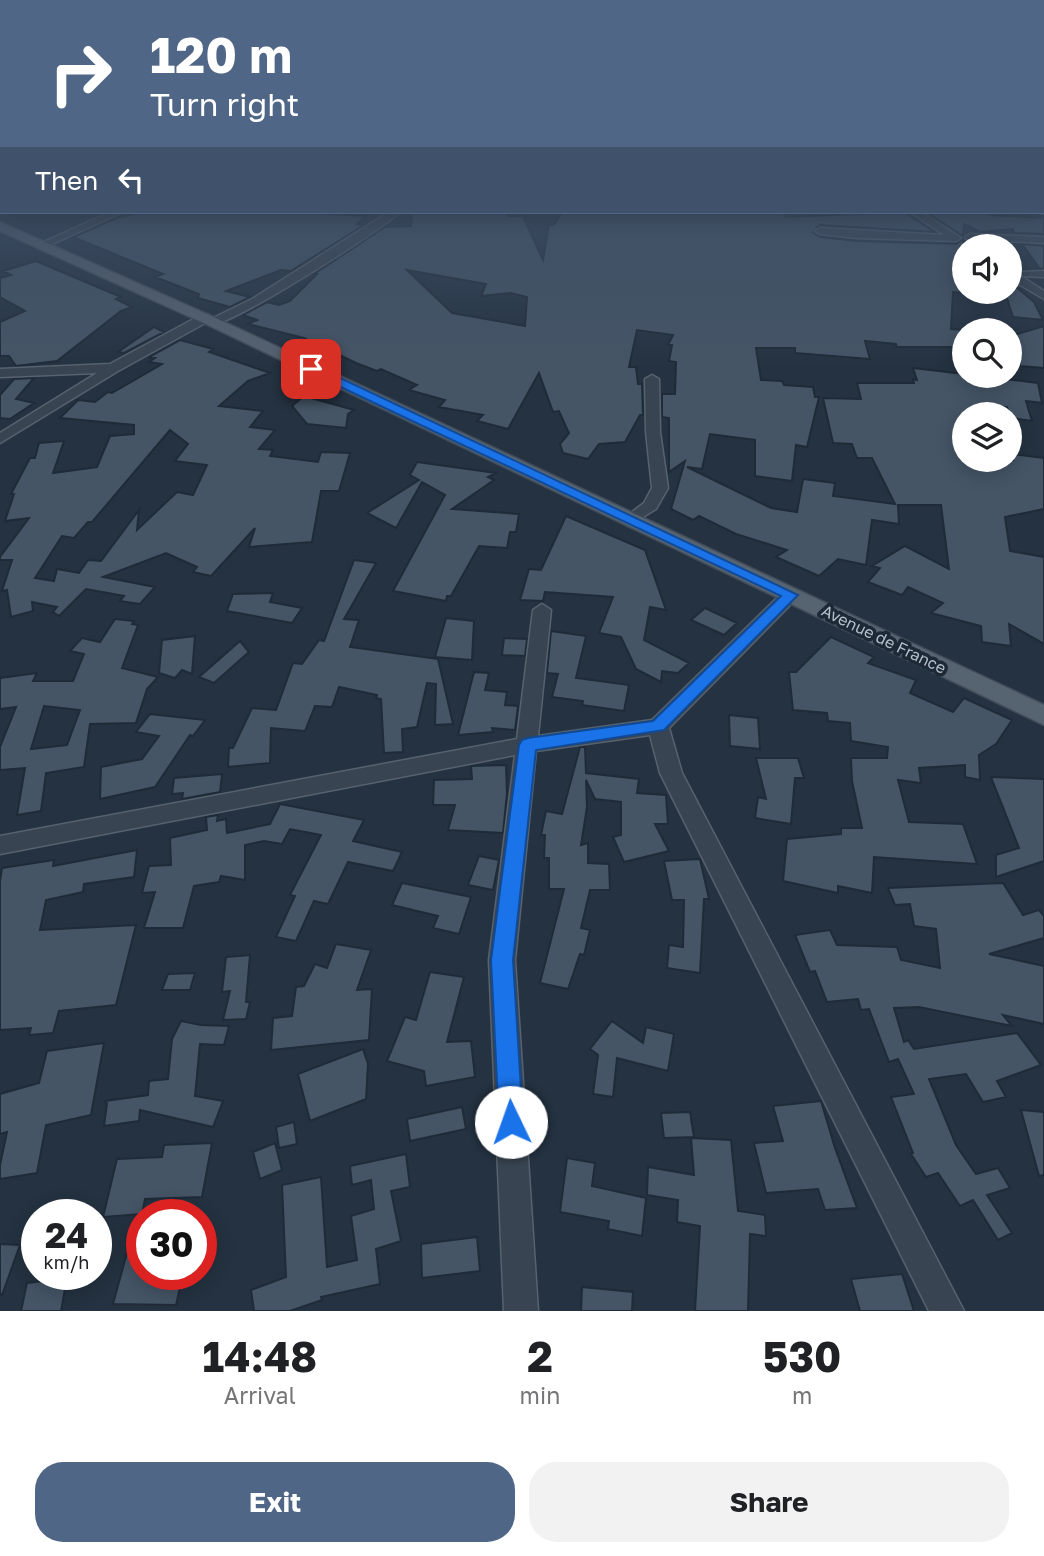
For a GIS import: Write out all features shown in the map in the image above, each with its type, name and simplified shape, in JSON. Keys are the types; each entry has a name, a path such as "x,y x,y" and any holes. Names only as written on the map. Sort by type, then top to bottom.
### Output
{"main road":[{"name":"Avenue de France","path":"49,246 1044,716"}],"street":[{"path":"0,439 113,368 209,320 256,301 342,246"},
{"path":"1022,272 1044,285"},
{"path":"1025,274 1044,274"},
{"path":"1022,282 1044,296"},
{"path":"0,373 113,368"},
{"path":"628,521 650,506 660,488 653,432 652,379"},
{"path":"0,845 528,745 658,726 790,595"},
{"path":"521,1311 502,960 542,610"},
{"path":"658,726 671,773 947,1311"}],"building":[{"path":"95,246 330,246 291,271 281,270 226,291 250,297 230,307 198,298 199,294 155,277 163,274"},
{"path":"356,246 537,246 543,260 545,246 952,246 952,347 897,347 896,344 865,341 870,359 795,353 795,348 756,348 761,380 813,387 815,397 819,397 807,447 796,445 792,481 755,476 755,440 710,434 702,469 687,467 771,508 797,512 803,479 835,483 833,496 895,504 872,458 857,458 852,444 833,443 823,398 861,399 857,383 914,383 913,379 917,380 913,368 952,373 952,388 1022,388 1022,381 1038,383 1042,403 1026,401 1032,421 1022,420 1022,402 952,402 952,472 1022,472 1022,455 1044,458 1044,509 1005,517 1010,551 1044,557 1044,644 1009,624 1011,646 982,642 981,626 931,613 943,603 908,587 902,595 868,582 880,568 872,566 905,546 949,569 941,505 898,505 899,524 872,520 866,565 838,559 819,576 776,557 787,550 736,534 699,516 693,520 671,509 685,461 669,472 669,418 662,417 662,394 675,394 676,362 669,361 672,345 668,345 673,335 637,330 629,367 636,367 638,384 642,384 643,415 640,415 625,442 599,444 588,459 563,453 560,444 569,433 559,411 553,412 539,373 508,429 477,421 483,415 439,407 445,400 409,390 417,385 381,369 377,371 356,363 304,338 248,324 257,320 243,315 267,302 279,305 290,301 317,274 314,274","holes":["407,270 486,284 481,296 511,293 527,297 525,326 452,313"]},
{"path":"1024,246 1044,246 1044,268 1040,269"},
{"path":"36,261 121,297 116,299 132,307 121,311 57,361 16,366 9,356 0,356 0,322 25,311 0,297 0,278 11,275 3,271"},
{"path":"1022,292 1034,302 1043,320 1013,317 1009,304 1022,304"},
{"path":"1044,326 1044,368 1022,366 1022,333"},
{"path":"154,327 164,332 124,353 118,352"},
{"path":"180,340 213,349 209,352 270,373 248,381 219,406 263,411 250,427 275,430 259,449 273,450 270,456 318,462 321,452 350,453 339,491 321,491 312,542 249,547 255,528 211,576 193,572 197,567 166,553 103,577 155,587 140,604 120,601 124,596 86,589 59,616 53,612 57,607 32,602 33,611 11,617 7,590 2,591 12,560 0,560 0,557 29,518 5,521 14,494 11,494 30,458 35,458 39,443 64,441 53,473 97,467 110,436 134,434 134,425 60,418 78,400 95,402 108,392 112,393 162,364 149,362 155,358 149,357","holes":["170,430 188,444 175,461 207,465 193,495 177,492 137,530 139,510 101,561 88,560 79,573 57,569 54,581 35,578 62,536 74,538 88,522 92,522"]},
{"path":"34,378 16,399 34,403 10,419 0,418 0,395 14,379"},
{"path":"304,396 354,410 348,414 346,428 307,424 292,406"},
{"path":"417,462 496,473 488,477 494,480 452,509 519,514 516,532 510,532 507,548 479,546 446,601 393,591 445,495 422,482 396,528 367,513 419,480 410,475"},
{"path":"566,516 645,550 666,610 650,607 644,640 689,663 678,673 662,671 661,682 636,669 621,637 599,633 613,597 545,592 543,601 520,600 529,569 541,570"},
{"path":"354,560 376,563 344,619 359,620 350,647 438,659 453,724 435,725 436,684 427,683 417,727 402,729 403,752 384,753 381,699 376,698 377,695 339,687 332,707 315,706 305,731 271,728 270,763 228,767 229,748 233,748 252,708 276,710 293,663 302,664 319,640 324,641"},
{"path":"273,593 270,602 302,608 292,623 227,611 233,594"},
{"path":"705,608 737,623 724,635 691,620"},
{"path":"446,618 474,621 472,660 435,657"},
{"path":"115,619 134,621 132,624 138,625 122,668 158,677 147,689 136,723 90,724 84,767 46,773 41,811 17,815 25,768 0,770 0,747 16,707 0,709 0,678 37,673 33,681 73,681 84,654 70,651 82,638 100,642","holes":["44,706 80,710 67,745 31,749"]},
{"path":"551,631 586,636 576,678 629,685 624,711 582,705 583,701 552,697 558,674 547,673"},
{"path":"195,636 192,674 182,670 175,678 159,673 162,640"},
{"path":"831,637 874,657 868,663 916,680 910,693 953,712 964,698 1012,720 996,744 979,755 980,780 965,777 965,765 919,768 921,783 898,780 909,822 963,824 977,864 874,857 872,893 838,886 838,893 783,881 787,839 841,834 841,828 862,828 852,781 851,758 887,758 888,747 851,741 850,723 828,721 827,713 793,710 789,672 796,672"},
{"path":"504,638 527,639 525,656 502,655"},
{"path":"240,641 249,652 214,683 199,677"},
{"path":"474,672 489,673 485,690 507,692 505,705 518,706 515,730 492,728 493,732 458,735"},
{"path":"150,714 205,720 193,736 190,735 155,787 100,799 101,767 142,759 159,736 136,732"},
{"path":"729,715 758,718 760,749 730,746"},
{"path":"580,747 585,747 586,773 639,779 637,793 666,795 668,824 655,824 669,851 624,862 613,837 621,835 621,802 595,799 586,780 587,807 581,845 588,843 588,863 609,864 610,890 590,890 581,928 590,930 584,955 580,954 568,989 540,983 564,889 549,889 549,858 544,858 545,835 541,835 546,811 562,814"},
{"path":"756,758 798,758 804,778 795,778 791,824 755,818 758,797 766,799"},
{"path":"506,765 507,793 503,833 448,830 455,805 433,805 434,780 472,779 471,766"},
{"path":"222,774 220,792 182,799 183,793 172,794 174,778"},
{"path":"991,777 1044,779 1044,861 996,877 996,855 1019,848"},
{"path":"280,804 364,820 353,841 402,852 393,871 348,862 328,904 314,901 296,941 276,937 295,896 290,895 321,835 290,829 282,844 264,841 245,845 245,880 221,876 219,882 194,886 183,928 144,928 155,892 142,893 149,866 171,865 170,838 207,830 206,817 218,815 217,821 226,819 227,833 270,824"},
{"path":"137,850 134,877 84,884 83,892 46,900 40,930 136,925 116,1005 59,1011 53,1033 29,1035 31,1028 0,1030 2,868 54,860 53,866"},
{"path":"479,856 499,860 493,890 468,885"},
{"path":"700,859 709,899 704,899 700,973 667,968 669,945 683,947 684,900 672,900 664,861"},
{"path":"402,883 471,897 459,934 433,928 438,916 392,905"},
{"path":"1003,883 1023,915 1039,910 1044,916 1044,938 989,954 1044,966 1044,1024 1003,1015 1012,1026 919,1007 894,1008 904,1042 908,1040 914,1049 1017,1033 1041,1065 997,1081 1006,1097 983,1102 966,1074 929,1079 956,1145 976,1174 998,1168 1010,1188 987,1195 1012,1233 998,1240 973,1200 960,1206 938,1173 926,1177 911,1154 913,1153 891,1097 914,1094 898,1059 889,1062 869,1009 861,1010 858,999 827,1002 815,971 810,972 795,935 830,930 837,945 897,947 901,960 940,968 936,929 914,926 910,904 895,905 888,888"},
{"path":"336,944 371,950 357,990 372,989 369,1040 271,1050 273,1018 292,1016 296,987 304,986 315,964 327,968"},
{"path":"250,955 246,1002 250,1002 246,1019 223,1020 230,991 222,992 226,957"},
{"path":"430,972 464,977 447,1042 471,1041 475,1077 426,1086 424,1071 387,1061 405,1017 416,1020"},
{"path":"195,973 190,990 162,990 168,974"},
{"path":"181,1021 229,1026 224,1045 200,1044 195,1096 223,1101 213,1127 140,1110 139,1121 104,1126 105,1101 148,1095 149,1081 168,1079 172,1039"},
{"path":"612,1021 643,1043 646,1027 674,1034 668,1071 617,1058 613,1097 593,1094 598,1055 590,1049"},
{"path":"104,1043 91,1115 46,1125 37,1173 0,1179 7,1132 0,1134 0,1094 39,1083 47,1051"},
{"path":"363,1049 368,1064 366,1099 310,1121 298,1074"},
{"path":"821,1101 857,1208 825,1210 818,1189 766,1193 754,1143 783,1141 773,1106"},
{"path":"462,1107 466,1129 410,1141 407,1119"},
{"path":"1021,1110 1044,1112 1044,1175 1039,1176"},
{"path":"690,1112 694,1137 664,1138 661,1113"},
{"path":"294,1122 297,1144 279,1148 276,1127"},
{"path":"691,1138 731,1140 738,1211 765,1215 766,1236 750,1234 748,1311 695,1311 700,1226 677,1222 678,1200 647,1195 648,1167 694,1175"},
{"path":"212,1143 202,1197 126,1199 126,1215 112,1216 112,1199 107,1199 117,1159 162,1157 164,1145"},
{"path":"275,1143 282,1170 260,1179 253,1152"},
{"path":"406,1154 410,1187 391,1191 401,1241 376,1249 380,1284 321,1297 322,1300 290,1311 254,1311 251,1290 286,1277 282,1185 321,1177 327,1267 357,1260 351,1216 374,1209 371,1180 352,1185 350,1166"},
{"path":"567,1158 595,1163 592,1186 646,1198 642,1236 608,1229 609,1221 560,1212"},
{"path":"477,1237 480,1271 422,1278 421,1244"},
{"path":"0,1244 20,1245 2,1295 0,1294"},
{"path":"126,1256 126,1290 179,1290 176,1305 113,1304"},
{"path":"902,1274 914,1311 860,1311 851,1279"},
{"path":"582,1287 633,1292 632,1311 581,1311"},
{"path":"26,1290 65,1290 61,1311 21,1311"}],"route":[{"path":"311,369 628,521 790,595 658,726 528,745 502,960 511,1122"}]}
